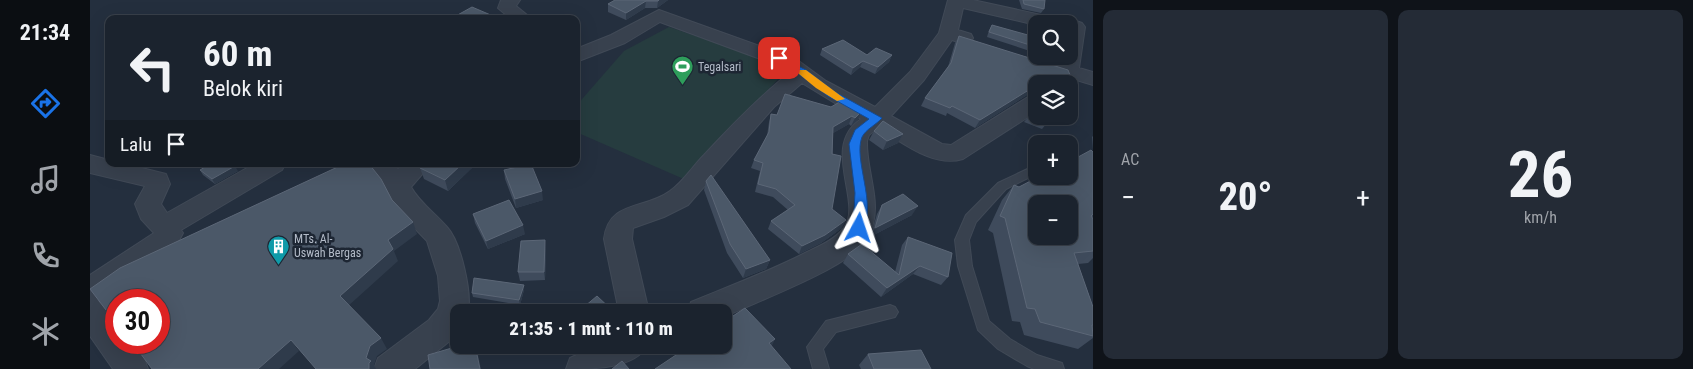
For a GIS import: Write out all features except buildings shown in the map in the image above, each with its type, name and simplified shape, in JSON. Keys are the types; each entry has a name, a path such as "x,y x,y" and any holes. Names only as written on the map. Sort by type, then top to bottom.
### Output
{"street":[{"path":"511,0 507,4 507,8 518,15"},
{"path":"720,304 825,256 851,240 859,228 861,207 854,144 859,133 917,76 948,33 953,19 954,1 1028,17"},
{"path":"580,54 618,39 666,9 769,54 803,72 819,86 936,151 946,154 955,152 1009,121 1028,108"},
{"path":"948,33 984,45"},
{"path":"1017,56 1093,79"},
{"path":"1068,72 1069,65"},
{"path":"632,304 618,239 619,228 624,221 655,210 679,198 766,102 803,72"},
{"path":"90,164 157,180 158,184 148,204 150,212 169,233 165,240 90,291"},
{"path":"164,227 268,167"},
{"path":"382,167 397,185 407,204 439,236 452,276 455,301 452,315 440,330 390,369"},
{"path":"397,185 416,167"},
{"path":"90,311 132,369"},
{"path":"582,369 613,354"}],"lane":[{"path":"1028,173 1002,186 970,218 962,240 965,266 984,325 1004,344 1033,361 1056,369"},
{"path":"821,369 815,347 831,326 890,312"}],"green space":[{"name":"Tegalsari","path":"669,27 789,67 686,180 580,134 580,101 624,51"}],"slow traffic":[{"path":"802,72 819,86 841,99"}],"place":[{"name":"Tegalsari","path":"682,86"},
{"name":"MTs. Al- Uswah Bergas","path":"278,265"}],"route":[{"path":"779,58 803,72 831,94 876,118 859,133 854,144 861,193 859,228"}]}
